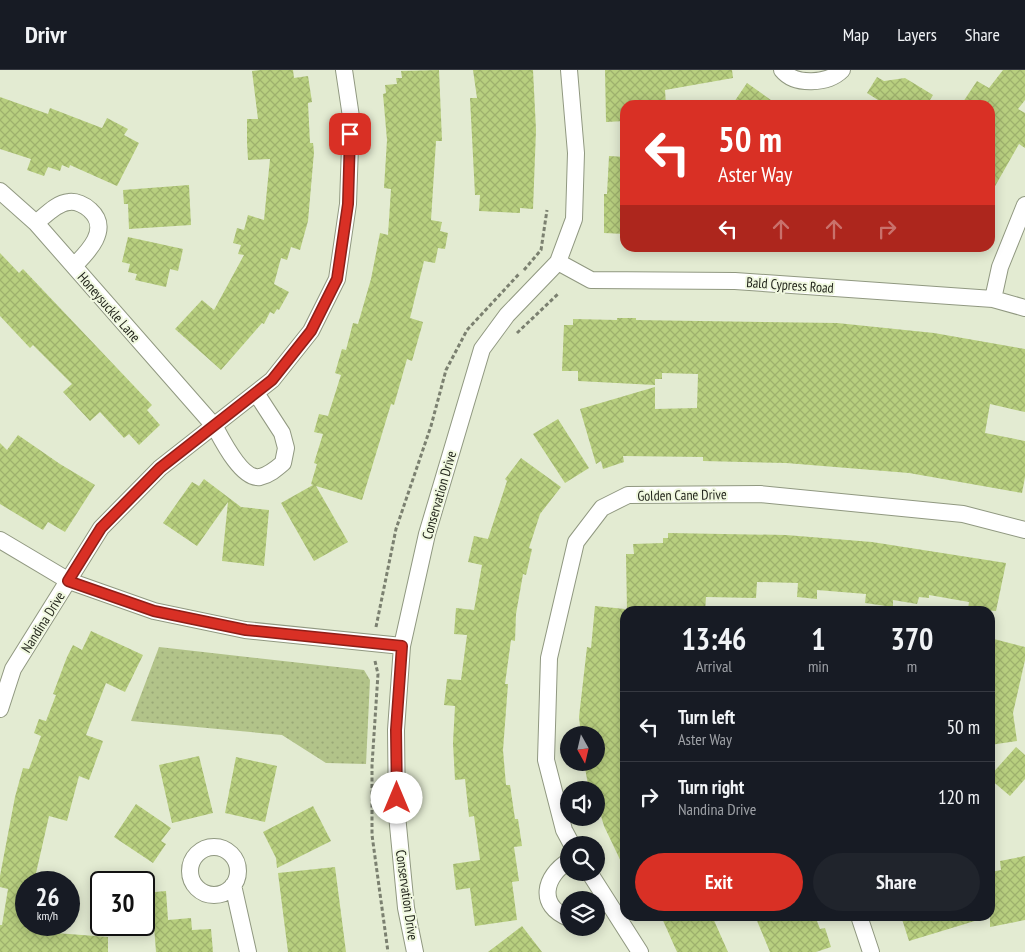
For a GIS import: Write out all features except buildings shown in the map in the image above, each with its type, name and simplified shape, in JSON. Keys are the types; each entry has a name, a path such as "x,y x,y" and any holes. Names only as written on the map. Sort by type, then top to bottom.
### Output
{"street":[{"name":"Nandina Drive","path":"0,709 13,669 101,528 160,468 215,427 272,380 311,331 337,279 348,204 351,117 344,70"},
{"name":"Conservation Drive","path":"415,952 406,908 397,815 396,730 402,646 427,534 482,349 507,315 558,262 574,219 576,154 569,70"},
{"path":"782,70 792,79 813,81 834,77 842,70"},
{"name":"Honeysuckle Lane","path":"0,191 36,223 74,266 215,427 232,456 248,474 258,477 271,473 283,463 286,448 282,433 256,393"},
{"path":"36,223 57,206 69,202 85,205 93,212 99,229 95,241 88,252 74,266"},
{"path":"993,299 1000,268 1025,206"},
{"name":"Bald Cypress Road","path":"558,262 591,280 735,281 993,299 1025,308"},
{"name":"Golden Cane Drive","path":"567,836 546,760 549,658 576,542 602,508 628,496 760,494 963,514 1025,530"},
{"path":"0,540 68,581 154,611 246,630 402,646"},
{"path":"560,866 549,881 548,892 550,902 560,914"},
{"path":"233,885 248,952"},
{"path":"605,911 640,952"},
{"path":"861,921 871,952"}],"path":[{"path":"515,336 559,293"}],"green space":[{"path":"159,647 364,670 370,680 366,764 326,763 282,735 131,721"}],"route":[{"path":"350,134 348,204 337,279 311,331 272,380 215,427 160,468 101,528 68,581 154,611 246,630 402,646 396,730 397,798"}]}
